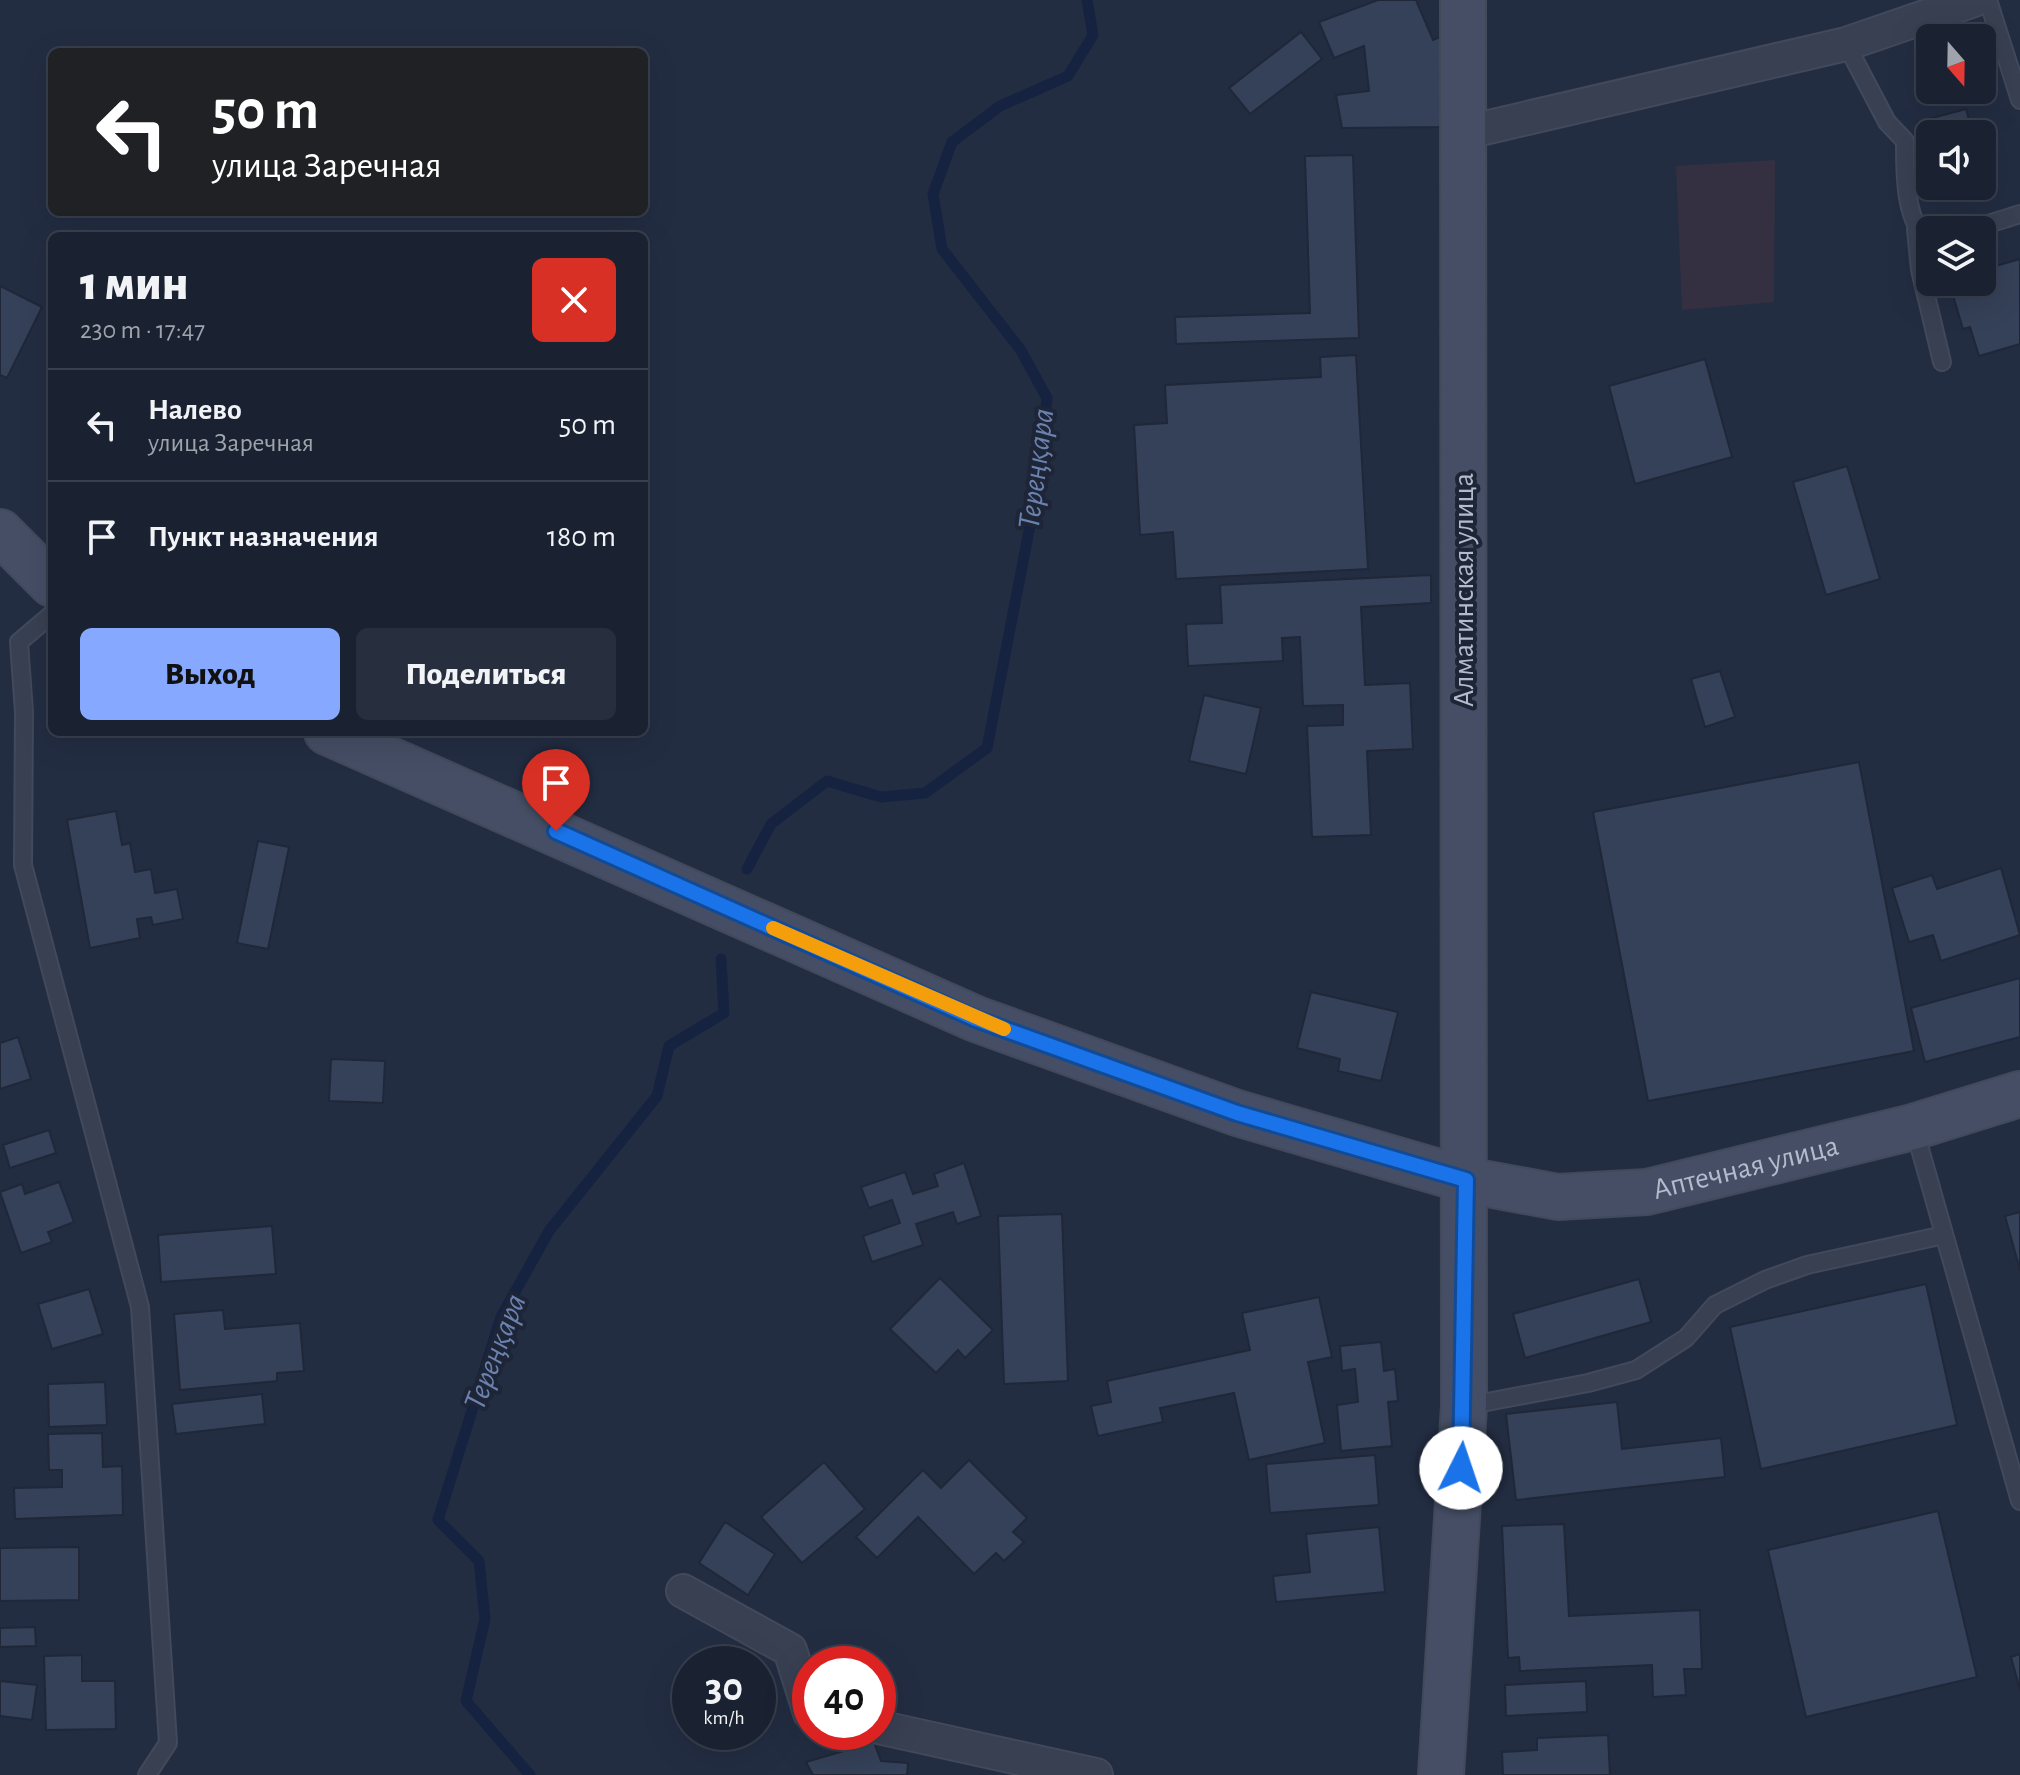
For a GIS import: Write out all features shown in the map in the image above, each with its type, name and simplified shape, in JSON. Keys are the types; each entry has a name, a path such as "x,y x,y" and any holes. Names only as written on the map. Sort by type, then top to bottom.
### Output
{"street":[{"name":"Алматинская улица","path":"1441,1775 1464,1406 1463,0"},
{"path":"1463,133 1846,44 1974,0"},
{"path":"0,532 48,580"},
{"name":"Аптечная улица","path":"336,736 976,1019 1237,1113 1466,1180 1558,1197 1647,1192 1913,1127 2020,1094"},
{"path":"683,1591 790,1650 792,1656"},
{"path":"896,1731 1096,1775"}],"lane":[{"path":"1988,0 2020,100"},
{"path":"1846,44 1887,122 1905,141 1905,170 1916,230"},
{"path":"1996,222 2020,214"},
{"path":"1926,296 1942,362"},
{"path":"48,617 19,642 24,712 23,865 140,1307 168,1743 147,1775"},
{"path":"1913,1127 2020,1501"},
{"path":"1464,1406 1588,1383 1636,1370 1686,1338 1715,1305 1765,1280 1807,1265 1944,1235"}],"shaded area":[{"path":"1775,160 1774,302 1682,310 1676,166"}],"building":[{"path":"1378,0 1416,0 1433,40 1440,37 1448,127 1342,128 1336,95 1369,91 1364,46 1334,58 1319,22"},
{"path":"1301,32 1322,59 1250,114 1229,88"},
{"path":"1966,109 1969,120 1925,120"},
{"path":"1353,155 1359,338 1176,344 1175,317 1310,313 1305,156"},
{"path":"2020,259 2020,344 1979,356 1970,327 1963,329 1953,296 1996,296 1996,266"},
{"path":"0,286 42,307 7,378 0,375"},
{"path":"1356,355 1368,569 1176,579 1173,532 1140,535 1134,425 1167,423 1165,385 1321,377 1320,357"},
{"path":"1705,359 1732,457 1635,484 1609,386"},
{"path":"1847,466 1880,579 1826,595 1793,482"},
{"path":"1431,575 1431,603 1361,607 1365,685 1410,683 1413,749 1367,751 1371,835 1312,837 1307,726 1343,725 1343,705 1303,706 1300,637 1282,638 1283,661 1188,666 1186,624 1222,623 1220,585"},
{"path":"1720,671 1735,717 1705,727 1691,679"},
{"path":"1204,695 1261,708 1246,774 1189,761"},
{"path":"1859,762 1914,1051 1648,1101 1593,812"},
{"path":"116,811 122,845 130,843 135,872 151,869 155,893 177,889 183,919 153,925 151,917 137,919 140,938 90,948 67,820"},
{"path":"258,841 289,847 268,949 237,943"},
{"path":"2001,868 2020,935 1941,961 1933,935 1909,942 1892,888 1932,875 1937,889"},
{"path":"2020,978 2020,1037 1925,1062 1911,1008"},
{"path":"1311,992 1398,1012 1381,1081 1338,1071 1340,1059 1297,1048"},
{"path":"18,1037 31,1079 0,1089 0,1043"},
{"path":"331,1059 385,1061 383,1103 329,1101"},
{"path":"49,1130 56,1153 10,1168 3,1145"},
{"path":"964,1163 981,1216 957,1224 953,1212 916,1224 923,1245 872,1262 863,1236 900,1223 892,1200 869,1208 861,1187 905,1172 913,1194 938,1186 934,1174"},
{"path":"59,1182 74,1222 48,1232 52,1242 21,1253 0,1192 22,1184 25,1194"},
{"path":"2020,1212 2020,1270 2005,1216"},
{"path":"1062,1214 1068,1381 1004,1384 998,1216"},
{"path":"272,1226 276,1274 161,1282 158,1235"},
{"path":"940,1278 993,1330 965,1358 958,1350 936,1373 890,1329"},
{"path":"1639,1279 1651,1322 1525,1358 1513,1314"},
{"path":"1926,1284 1957,1425 1761,1469 1730,1327"},
{"path":"89,1289 103,1334 52,1349 38,1304"},
{"path":"1319,1297 1332,1357 1308,1362 1325,1443 1249,1460 1234,1393 1160,1408 1163,1422 1098,1436 1091,1406 1111,1402 1107,1381 1250,1350 1242,1313"},
{"path":"223,1310 225,1329 300,1323 304,1371 277,1373 277,1381 180,1390 174,1314"},
{"path":"1381,1342 1384,1371 1395,1369 1398,1401 1388,1402 1392,1446 1341,1451 1337,1405 1358,1402 1355,1369 1342,1371 1340,1346"},
{"path":"105,1382 107,1425 49,1427 48,1384"},
{"path":"262,1394 265,1424 176,1434 172,1404"},
{"path":"1617,1402 1622,1449 1721,1438 1725,1477 1516,1500 1506,1414"},
{"path":"102,1433 103,1467 122,1466 123,1515 15,1519 14,1488 62,1487 62,1470 49,1470 48,1434"},
{"path":"1375,1455 1379,1505 1270,1513 1266,1464"},
{"path":"969,1460 1027,1518 1013,1532 1024,1542 1004,1561 996,1553 974,1574 918,1517 877,1558 856,1537 923,1470 941,1488"},
{"path":"824,1462 865,1509 802,1563 761,1517"},
{"path":"1938,1511 1977,1677 1806,1717 1768,1550"},
{"path":"725,1522 775,1554 748,1595 699,1563"},
{"path":"1564,1524 1569,1616 1700,1610 1702,1669 1684,1669 1686,1695 1653,1697 1652,1665 1520,1671 1519,1657 1508,1658 1502,1526"},
{"path":"1379,1527 1385,1592 1276,1602 1273,1576 1310,1572 1306,1534"},
{"path":"79,1547 79,1600 0,1601 0,1548"},
{"path":"35,1627 36,1646 0,1647 0,1628"},
{"path":"2020,1654 2020,1690 2011,1657"},
{"path":"82,1655 82,1681 115,1681 116,1729 46,1730 44,1656"},
{"path":"0,1681 37,1685 32,1720 0,1716"},
{"path":"1586,1681 1587,1712 1506,1716 1505,1685"},
{"path":"1608,1735 1610,1775 1503,1775 1502,1752 1537,1750 1537,1738"},
{"path":"847,1750 877,1750 881,1761 908,1763 907,1775 813,1775 806,1762"}],"waterway":[{"name":"Тереңқара","path":"747,869 771,824 827,781 881,797 925,793 987,748 1038,484 1047,398 1020,349 942,249 933,194 952,142 1000,106 1068,76 1093,35 1087,0"},
{"name":"Тереңқара","path":"530,1775 466,1701 485,1619 479,1561 438,1520 501,1317 549,1231 657,1096 669,1046 724,1013 721,959"}],"slow traffic":[{"path":"773,928 1004,1029"}],"route":[{"path":"556,831 976,1019 1237,1113 1466,1180 1461,1468"}]}
